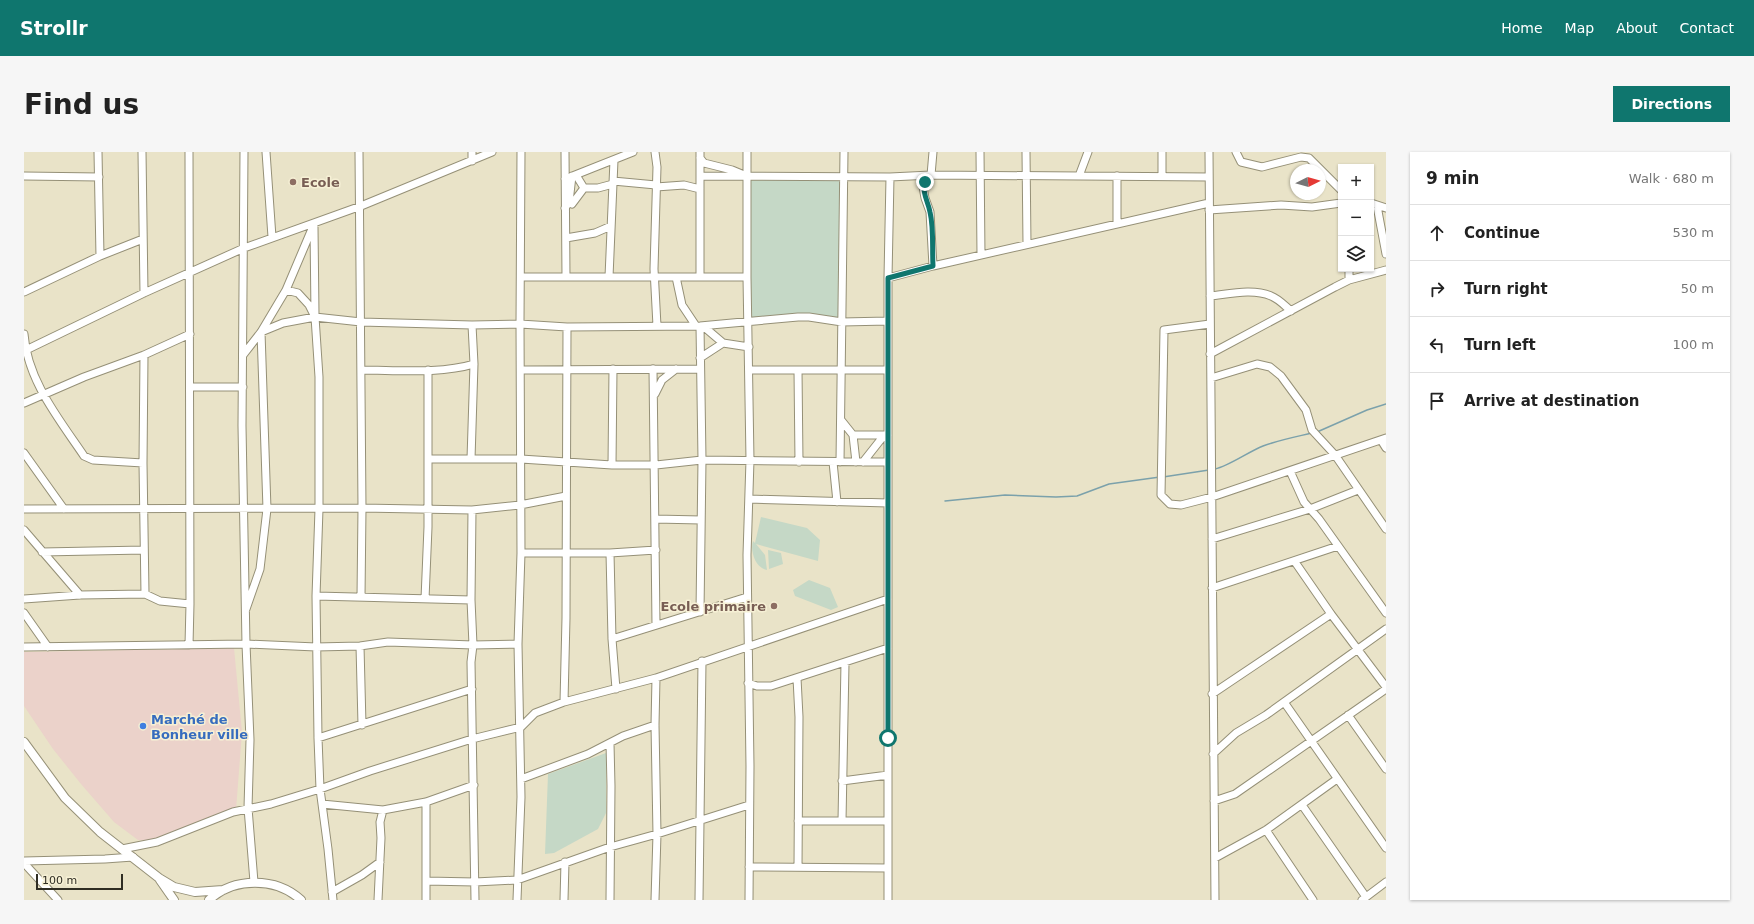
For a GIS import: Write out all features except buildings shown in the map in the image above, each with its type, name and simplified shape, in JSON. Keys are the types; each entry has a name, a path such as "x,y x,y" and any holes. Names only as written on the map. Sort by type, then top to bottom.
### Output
{"street":[{"path":"98,152 100,256"},
{"path":"142,152 144,292"},
{"path":"189,152 189,645"},
{"path":"244,152 243,387 246,644 250,740 248,808 254,882"},
{"path":"266,152 272,237"},
{"path":"359,152 362,322 361,597"},
{"path":"472,152 472,161"},
{"path":"25,351 144,292 244,248 272,237 314,224 492,152"},
{"path":"517,900 521,779 518,644 521,553 520,324 522,152"},
{"path":"565,152 571,177 567,205 566,277"},
{"path":"571,177 633,152"},
{"path":"656,152 654,277 657,326"},
{"path":"747,152 747,277 749,323 750,460 747,597 749,900"},
{"path":"837,502 836,462 841,420 842,370 844,152"},
{"path":"933,152 931,175 925,182 924,188 925,198 930,212 933,266"},
{"path":"980,152 981,255"},
{"path":"1026,152 1027,244"},
{"path":"1079,176 1088,152"},
{"path":"1162,152 1162,176"},
{"path":"1208,152 1215,900"},
{"path":"1236,152 1241,162 1256,167 1274,165 1301,157 1309,158 1338,187"},
{"path":"700,155 704,163 732,170 747,176"},
{"path":"700,155 700,277"},
{"path":"609,277 614,160"},
{"path":"700,176 890,177 931,175 1209,177"},
{"path":"24,176 99,178"},
{"path":"1116,176 1116,223"},
{"path":"571,177 584,188 598,188 613,182 656,186 684,185 700,189"},
{"path":"888,900 888,278 890,177"},
{"path":"567,205 572,204 584,188"},
{"path":"888,278 1116,223 1209,206 1281,205 1312,207 1338,203"},
{"path":"1386,208 1374,205 1386,254"},
{"path":"243,355 261,332 286,290 314,224"},
{"path":"314,224 319,371 319,509 316,596 318,738 320,790 333,900"},
{"path":"566,238 595,233 611,226"},
{"path":"24,292 100,256 143,239"},
{"path":"1210,354 1291,311 1315,296 1349,280 1386,270"},
{"path":"1349,272 1349,280"},
{"path":"521,277 747,277"},
{"path":"676,277 682,305 700,326 723,343 749,347"},
{"path":"286,290 298,294 309,305 316,317"},
{"path":"1210,296 1240,292 1256,292 1271,295 1291,311"},
{"path":"261,332 283,323 316,317 362,322 472,325 520,324 566,327 700,326 749,323 798,317 809,317 842,322 888,321"},
{"path":"1210,324 1164,330 1162,495 1164,500 1175,505 1212,497 1383,439 1386,448"},
{"path":"471,459 474,364 472,325"},
{"path":"700,326 702,460 700,612"},
{"path":"564,702 566,618 566,327"},
{"path":"246,609 260,569 267,509 261,332"},
{"path":"24,334 25,351 44,395 84,456 93,460 143,463"},
{"path":"24,403 84,377 144,355 190,334"},
{"path":"700,358 723,343"},
{"path":"144,355 143,463 145,594"},
{"path":"361,370 428,370 460,368 474,364"},
{"path":"1211,378 1257,364 1264,364 1281,376 1306,410 1312,430 1334,455 1386,529"},
{"path":"601,369 608,379 612,390"},
{"path":"653,369 656,465 656,625"},
{"path":"654,399 656,390 662,380 676,369"},
{"path":"521,370 700,369"},
{"path":"426,598 428,527 428,370"},
{"path":"612,465 613,370"},
{"path":"749,370 888,370"},
{"path":"798,370 798,462"},
{"path":"190,387 243,387"},
{"path":"841,420 853,435 859,462"},
{"path":"853,435 888,435"},
{"path":"859,462 882,438 888,435"},
{"path":"24,453 64,509"},
{"path":"428,459 521,459 612,465 656,465 702,460 888,462"},
{"path":"1290,471 1298,493 1386,613"},
{"path":"1212,539 1310,509 1358,490"},
{"path":"24,509 362,508 472,510 520,506 566,496"},
{"path":"749,499 888,503"},
{"path":"472,510 472,739 475,900"},
{"path":"655,519 701,520"},
{"path":"24,530 80,595"},
{"path":"1212,588 1295,562 1338,546"},
{"path":"42,552 144,550"},
{"path":"521,553 610,553 656,550"},
{"path":"610,553 612,639 616,689"},
{"path":"1214,801 1235,794 1386,688 1331,614 1295,562"},
{"path":"24,599 80,595 145,594 160,601 190,604"},
{"path":"316,596 471,600"},
{"path":"612,639 747,597"},
{"path":"122,849 157,842 233,812 265,806 320,790 370,771 472,739 521,727 535,714 564,702 656,678 702,661 748,647 888,599"},
{"path":"24,613 48,647"},
{"path":"1212,694 1331,614"},
{"path":"1213,754 1236,733 1284,702 1386,629"},
{"path":"24,647 246,644 316,647 360,646 388,642 473,645 518,644"},
{"path":"360,646 362,725"},
{"path":"748,683 757,686 771,686 888,648"},
{"path":"699,900 702,661"},
{"path":"842,821 845,663"},
{"path":"655,900 657,834 655,725 656,678"},
{"path":"797,678 799,723 798,867"},
{"path":"318,738 472,689"},
{"path":"1284,702 1386,848"},
{"path":"1348,715 1386,770"},
{"path":"521,779 588,754 635,731 655,725"},
{"path":"24,742 65,798 92,825 159,878 174,886 195,892 223,890"},
{"path":"610,743 610,900"},
{"path":"842,781 888,775"},
{"path":"1215,858 1266,830 1337,779"},
{"path":"322,804 383,810 426,802 474,785"},
{"path":"426,802 426,900"},
{"path":"426,881 475,882 517,880 610,847 701,821 749,805"},
{"path":"1302,805 1364,898 1386,882"},
{"path":"378,900 380,822 383,810"},
{"path":"798,821 888,820"},
{"path":"1266,830 1314,900"},
{"path":"24,862 105,860 133,857"},
{"path":"24,862 58,900"},
{"path":"332,892 362,875 380,862"},
{"path":"564,900 565,862"},
{"path":"749,867 888,868"},
{"path":"159,878 174,900"},
{"path":"209,900 223,890 238,884 254,882 270,884 285,889 301,900"}],"shaded area":[{"path":"234,648 242,732 236,810 155,841 138,840 114,822 53,749 24,706 24,652"}],"green space":[{"path":"748,178 840,179 840,319 751,320"},
{"path":"761,517 807,528 820,540 818,561 756,544 765,555 767,570 759,566 754,558 752,545 753,541 755,543"},
{"path":"768,550 781,553 783,564 769,569"},
{"path":"809,580 830,588 838,607 831,610 795,596 793,590"},
{"path":"606,753 606,813 598,829 554,853 545,854 548,774"}],"waterway":[{"path":"1317,432 1367,410 1386,404"},
{"path":"1215,469 1263,446 1312,433"},
{"path":"1163,477 1209,470"},
{"path":"945,501 1005,495 1056,497 1077,496 1109,484 1160,477"}],"place":[{"name":"Ecole","path":"293,182"},
{"name":"Ecole primaire","path":"774,606"},
{"name":"Marché de Bonheur ville","path":"143,726"}],"route":[{"path":"888,738 888,278 933,266 930,212 925,198 925,182"}]}
